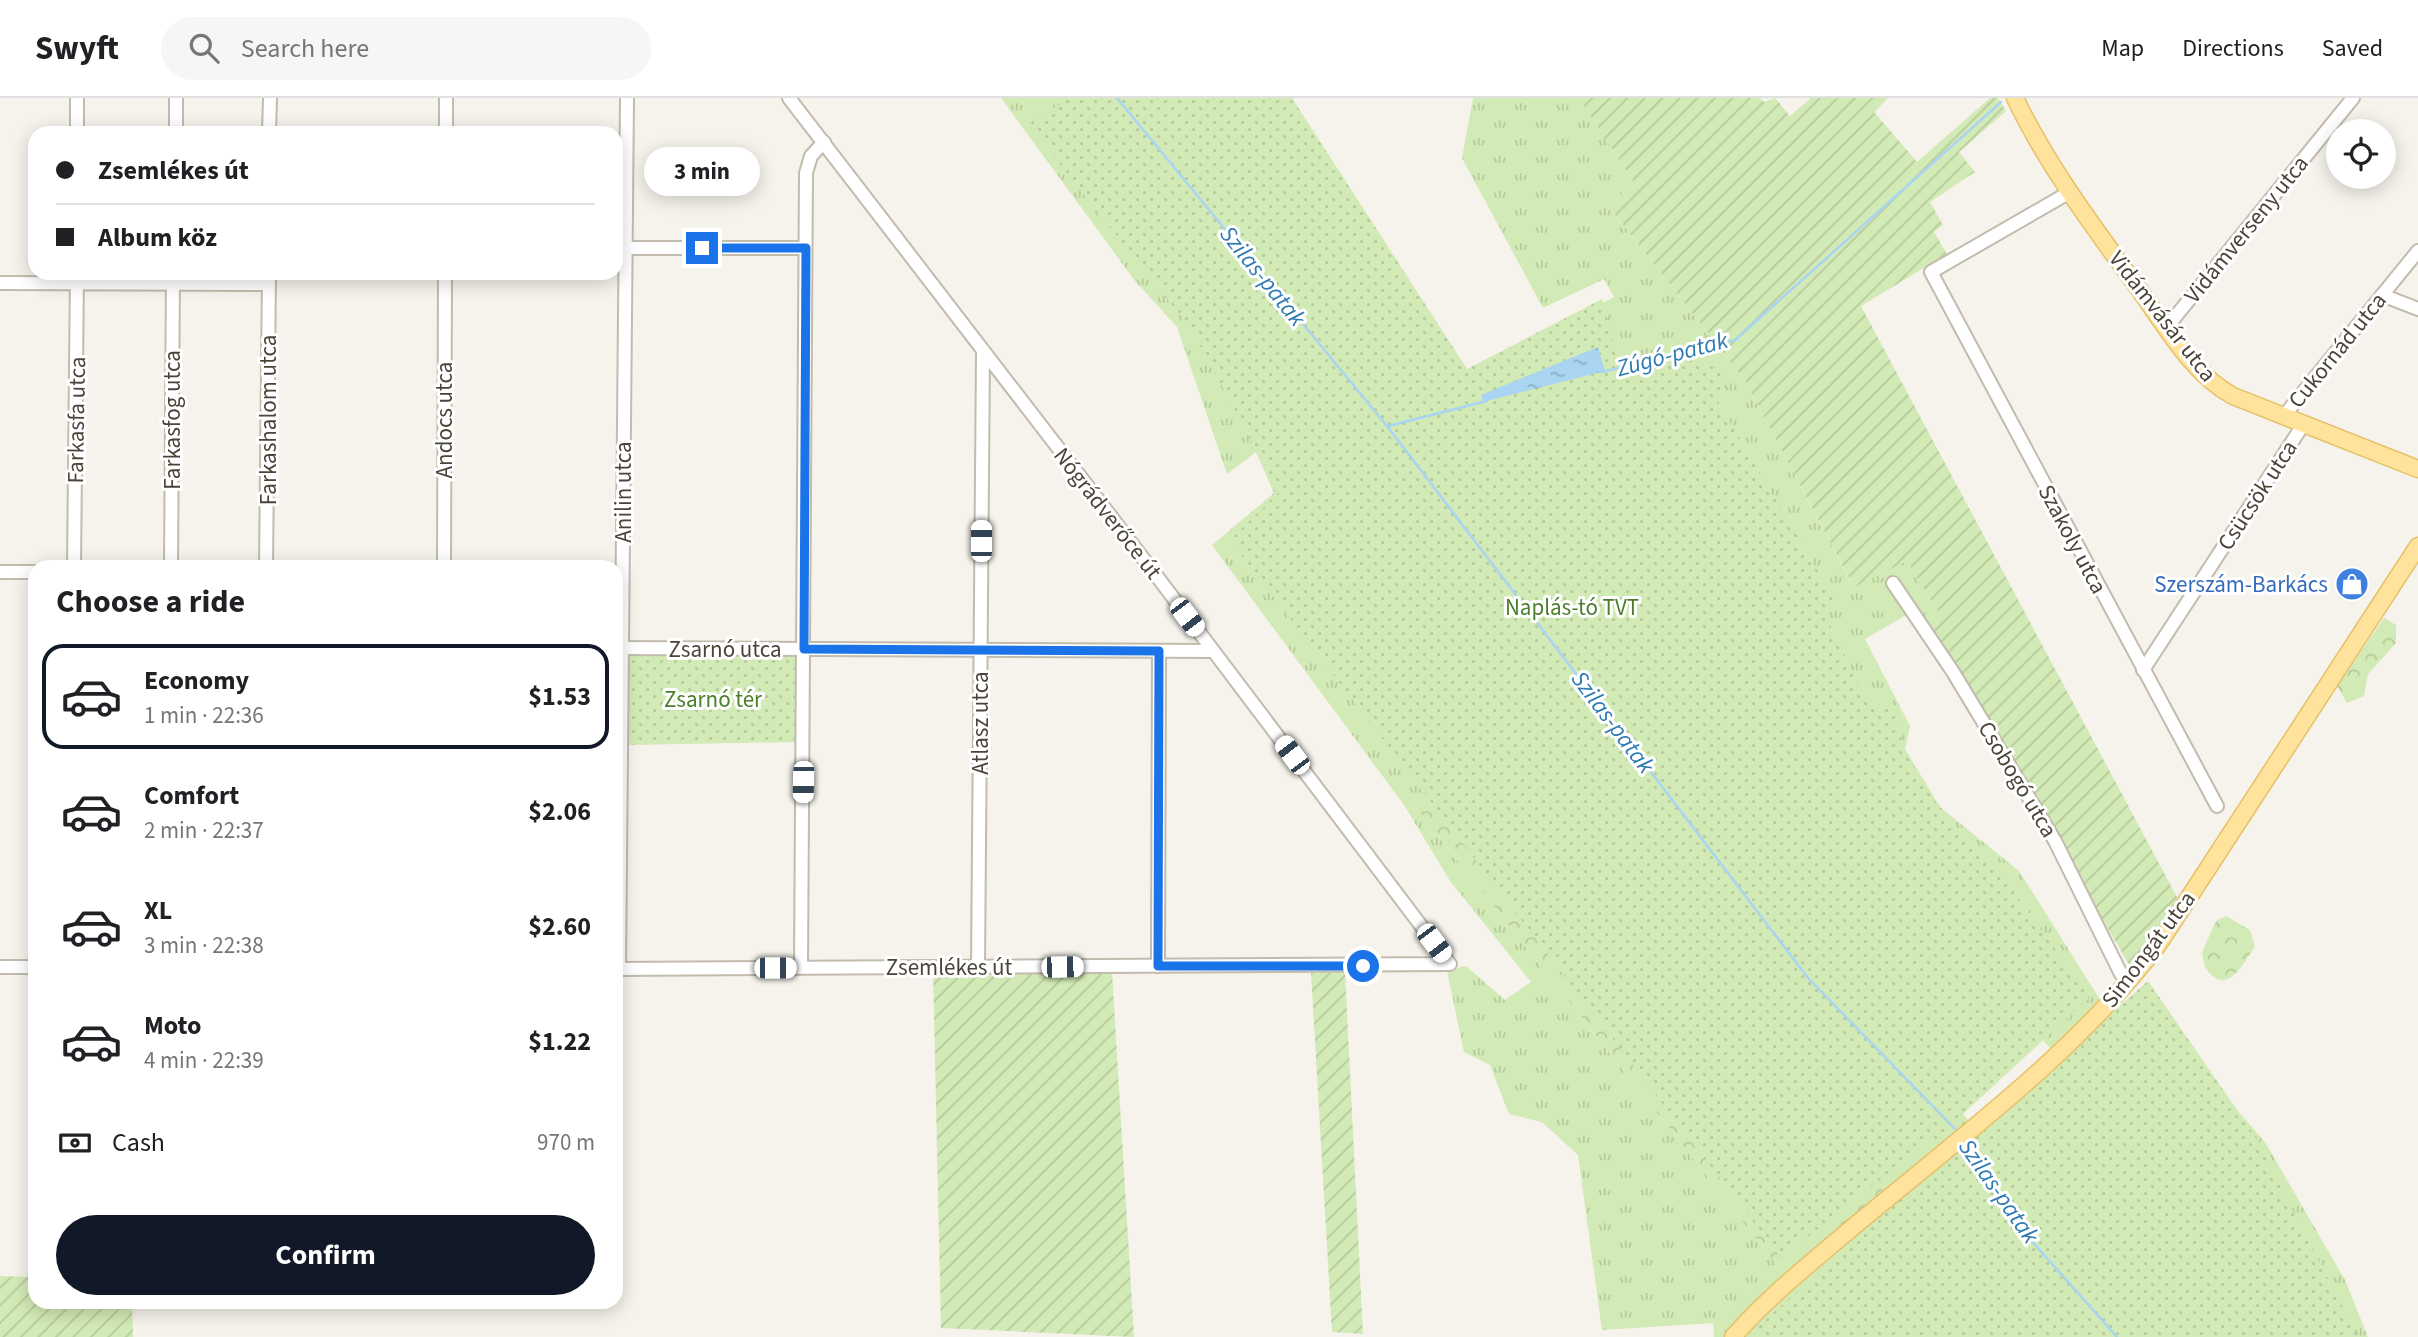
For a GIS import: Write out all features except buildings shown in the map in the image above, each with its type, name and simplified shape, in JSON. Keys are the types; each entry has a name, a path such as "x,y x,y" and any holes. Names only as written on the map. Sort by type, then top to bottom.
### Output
{"main road":[{"name":"Vidámvásár utca","path":"2015,98 2038,144 2070,192 2167,327 2216,386 2283,417 2418,469"},
{"name":"Simongát utca","path":"1733,1337 1788,1283 2057,1054 2129,982 2158,945 2418,546"}],"street":[{"path":"77,98 77,126"},
{"path":"176,98 176,126"},
{"path":"270,98 270,126"},
{"path":"446,98 446,126"},
{"name":"Anilin utca","path":"623,184 627,98"},
{"name":"Nógrádverőce út","path":"789,98 1450,964"},
{"name":"Vidámverseny utca","path":"2167,327 2353,98"},
{"path":"801,967 807,164 824,142"},
{"name":"Szakoly utca","path":"2070,192 1931,272 2217,806"},
{"path":"623,248 806,248"},
{"name":"Cukornád utca","path":"2283,417 2418,251"},
{"path":"0,283 46,280"},
{"name":"Farkasfa utca","path":"74,560 77,280"},
{"name":"Farkasfog utca","path":"171,560 173,280"},
{"name":"Farkashalom utca","path":"267,560 269,280"},
{"name":"Andocs utca","path":"444,560 445,280"},
{"name":"Anilin utca","path":"619,560 620,280"},
{"path":"2382,295 2418,309"},
{"name":"Atlasz utca","path":"978,968 983,352"},
{"name":"Csücsök utca","path":"2143,670 2303,425"},
{"path":"0,572 28,572"},
{"name":"Csobogó utca","path":"1893,583 1953,672 2055,841 2121,974 2129,982"},
{"name":"Zsarnó utca","path":"623,648 1213,651"},
{"path":"1158,966 1159,651"},
{"name":"Zsemlékes út","path":"623,969 1450,964"},
{"path":"0,967 28,967"}],"green space":[{"path":"1001,98 1145,98 1971,1136 2112,1008 2145,1006 2265,1142 2345,1280 2368,1337 1920,1337 1430,792 1413,804 1834,1337 1714,1337 1713,1323 1602,1330 1578,1155 1542,1122 1509,1114 1490,1065 1464,1052 1447,971 1466,966 1505,1000 1531,982 1450,881 1404,805 1212,545 1274,493 1256,452 1227,474 1177,327 1135,281"},
{"name":"Naplás-tó TVT","path":"1070,98 1292,98 1467,369 1602,299 1623,377 1691,356 1728,374 1716,398 1836,602 1826,617 1866,700 1892,709 1902,731 1901,746 1951,827 2011,888 2090,997 1963,1114 1978,1132 2148,981 2253,1133 2358,1337 1754,1337 1756,1328 1947,1158 1932,1139 1781,1258 1230,540 1279,492 1191,329 1028,124"},
{"path":"1473,98 1579,98 1633,181 1610,208 1744,379 1853,586 1907,561 1941,617 1932,628 1908,614 1865,639 1910,726 1905,749 1940,807 2019,871 2101,1001 2051,1049 1830,801 1521,345 1614,297 1604,279 1543,308 1462,158"},
{"path":"1579,98 1760,98 1764,102 1775,98 1790,116 1811,98 1888,98 1874,112 1917,162 1990,98 1998,98 2006,111 1959,152 1975,172 1930,202 1943,225 1934,232 1947,254 1861,306 2178,899 2131,968 1932,628 1941,617 1907,561 1854,587 1744,379 1610,208 1633,181"},
{"path":"2384,618 2396,625 2396,643 2368,674 2364,696 2347,703 2337,686"},
{"name":"Zsarnó tér","path":"628,653 797,656 798,742 628,745"},
{"path":"1430,791 1861,1150 1937,1292 1834,1337 1413,804"},
{"path":"2226,916 2250,930 2255,947 2238,971 2220,980 2207,969 2202,952 2216,921"},
{"path":"933,969 1112,972 1134,1337 941,1328"},
{"path":"1345,972 1363,1334 1332,1332 1311,973"},
{"path":"0,1276 28,1277 28,1309 132,1309 133,1337 0,1337"}],"water":[{"path":"1598,347 1605,371 1483,402 1481,395"}],"waterway":[{"name":"Szilas-patak","path":"1117,98 1387,426 1808,978 1958,1132"},
{"name":"Zúgó-patak","path":"1602,372 1735,340 2001,102"},
{"name":"Zúgó-patak","path":"1388,426 1487,401"},
{"name":"Szilas-patak","path":"1967,1141 2029,1238 2117,1337"}],"place":[{"name":"Szerszám-Barkács","path":"2352,584"}],"route":[{"path":"702,248 806,248 804,649 1159,651 1158,966 1363,966"}]}
